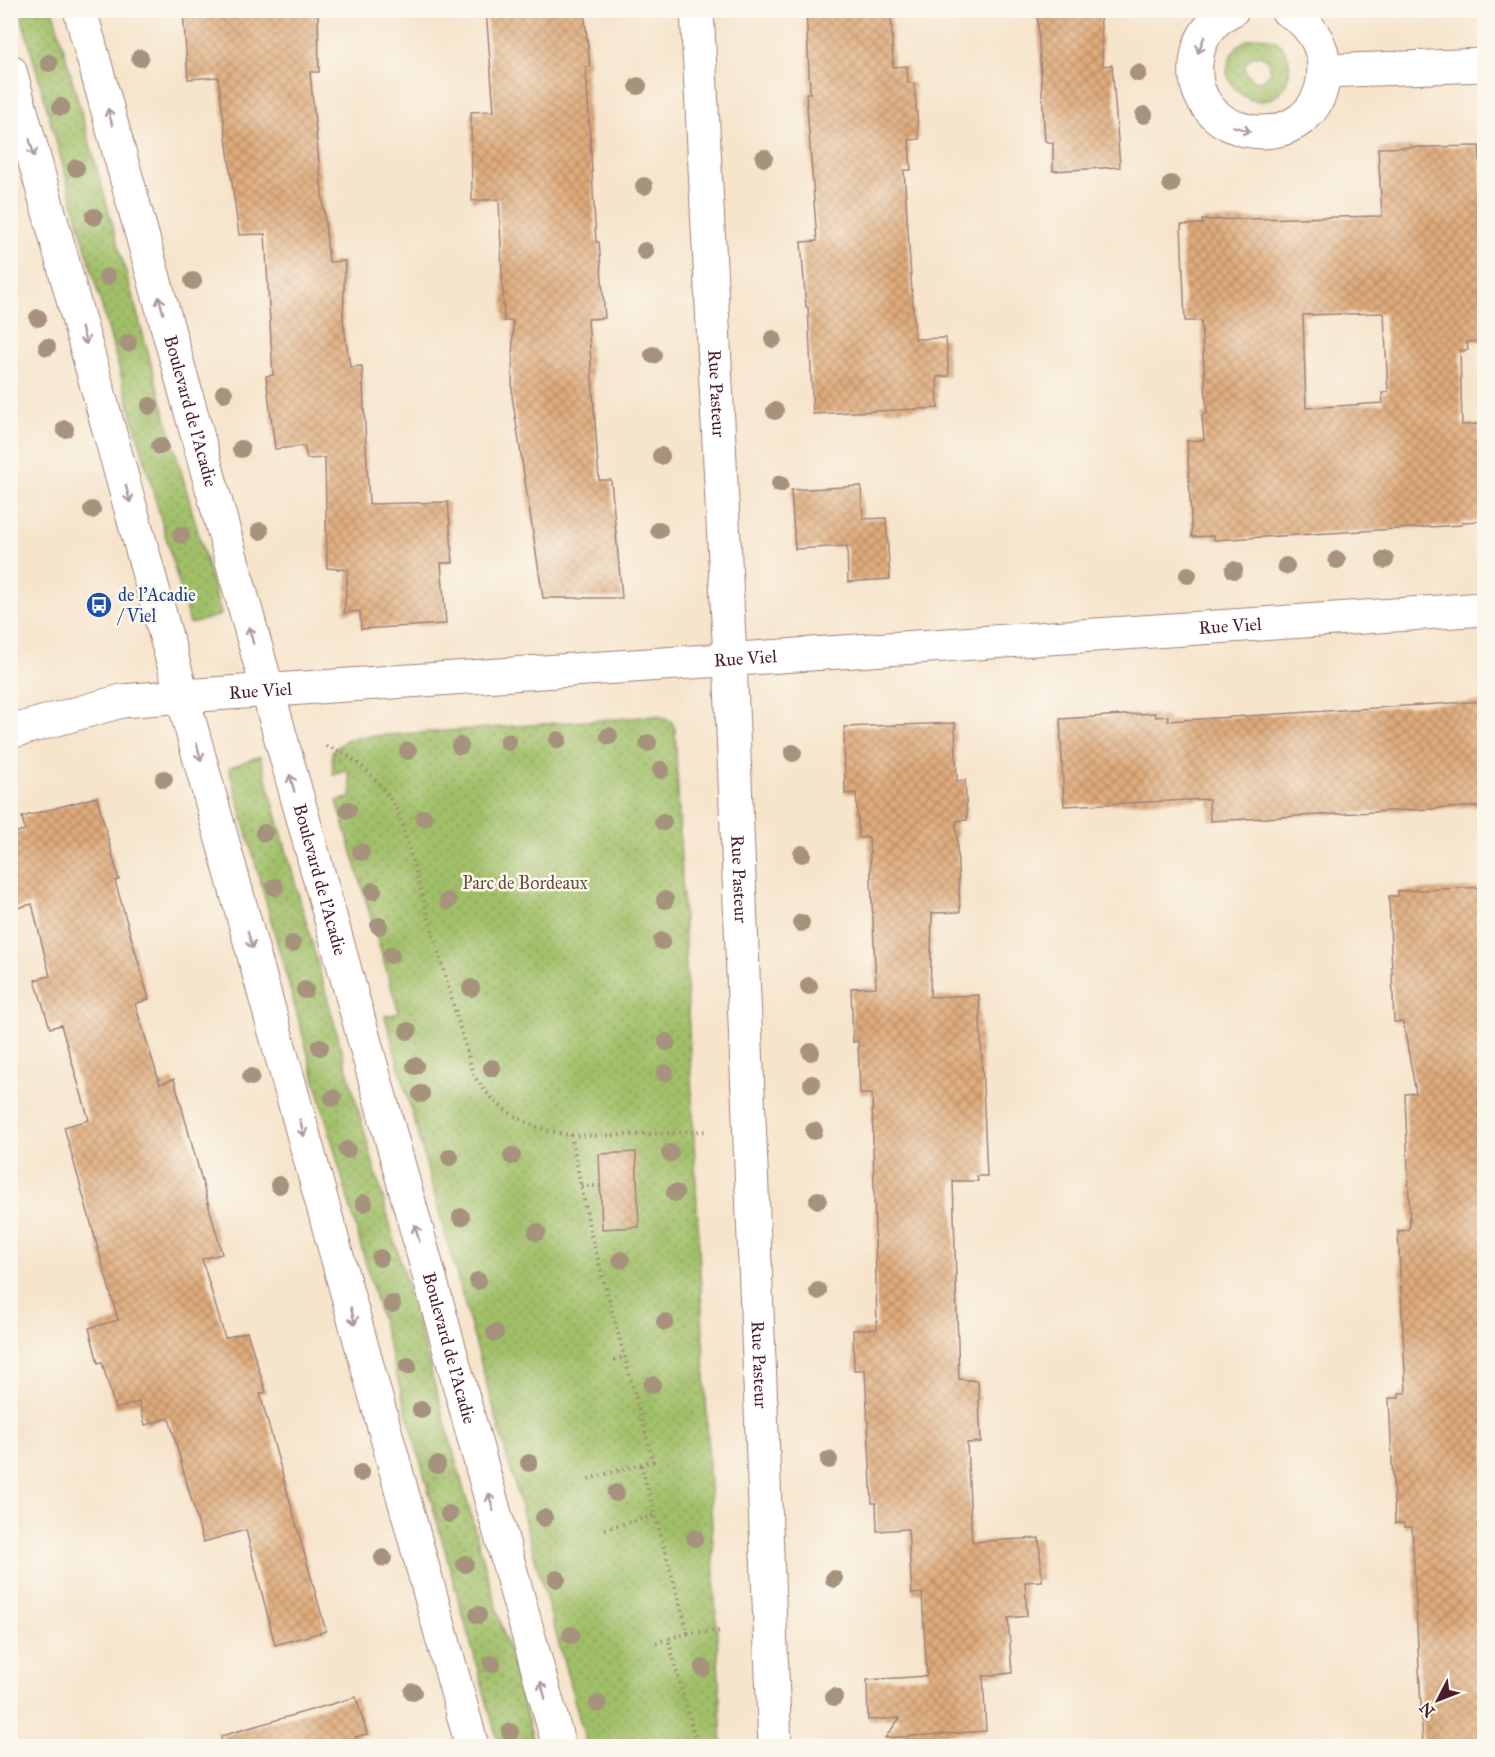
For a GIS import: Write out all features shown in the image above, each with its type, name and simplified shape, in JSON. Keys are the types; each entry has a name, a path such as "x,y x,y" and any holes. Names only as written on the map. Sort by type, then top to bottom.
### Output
{"street":[{"name":"Boulevard de l'Acadie","path":"81,10 266,692 559,1746"},
{"name":"Rue Pasteur","path":"697,10 730,659 775,1746"},
{"path":"1232,10 1210,26 1199,46 1195,69 1205,103 1221,120 1253,133 1264,133 1287,127 1314,104 1320,94 1324,60 1316,38 1302,20 1287,10"},
{"path":"1324,71 1485,65"},
{"path":"10,71 472,1746"},
{"name":"Rue Viel","path":"10,732 122,701 1485,609"}],"path":[{"path":"325,746 351,758 371,776 387,792 399,814 479,1086 488,1097 509,1112 546,1130 571,1135 700,1131"},
{"path":"571,1135 590,1230 653,1461 588,1479"},
{"path":"581,1186 600,1186"},
{"path":"614,1360 624,1357"},
{"path":"641,1465 688,1633"},
{"path":"605,1529 656,1515"},
{"path":"656,1643 688,1633 722,1630"},
{"path":"668,1639 697,1746"}],"green space":[{"path":"20,11 53,11 221,615 190,624"},
{"path":"1255,37 1273,40 1284,48 1289,60 1289,74 1284,87 1275,96 1263,101 1240,94 1227,73 1229,60 1234,50 1248,39","holes":["1259,55 1268,59 1271,72 1264,80 1254,81 1245,71 1245,64 1250,58"]},
{"name":"Parc de Bordeaux","path":"657,716 671,721 675,729 722,1746 587,1746 385,1016 399,1013 337,801 352,797 348,770 333,774 332,752 346,740 360,737"},
{"path":"260,756 535,1746 499,1746 229,768"}],"building":[{"path":"183,10 318,10 319,72 310,72 329,262 345,261 343,319 350,367 362,366 369,504 448,502 453,563 441,563 446,624 361,629 360,611 344,613 348,570 327,568 325,458 307,459 304,446 275,449 266,376 273,375 265,234 239,235 218,77 188,79"},
{"path":"486,10 584,10 590,67 586,67 596,242 599,242 605,318 588,319 599,480 611,480 622,598 543,598 512,396 513,321 504,321 499,199 472,201 471,112 494,111"},
{"path":"806,10 891,10 893,67 907,66 908,83 914,83 919,139 909,140 911,170 904,170 915,339 946,338 949,376 937,377 938,408 813,414 808,307 806,307 801,242 817,241 806,93 810,93"},
{"path":"1037,10 1100,10 1103,66 1112,65 1120,167 1053,171 1053,143 1045,141"},
{"path":"1479,146 1485,220 1485,341 1467,342 1468,350 1460,351 1462,425 1479,424 1484,521 1462,522 1462,525 1214,540 1213,536 1192,537 1187,441 1204,440 1202,415 1207,414 1201,321 1185,321 1181,225 1203,224 1202,220 1382,216 1378,148","holes":["1384,313 1388,392 1382,393 1383,403 1306,408 1303,315"]},
{"path":"861,486 863,519 886,518 890,579 848,582 847,546 795,549 791,490"},
{"path":"1485,701 1485,806 1210,821 1209,799 1064,806 1060,719 1155,713 1156,717 1168,716 1168,721"},
{"path":"955,723 957,781 965,780 967,820 956,821 960,912 932,913 930,997 979,995 987,1176 977,1176 978,1181 953,1181 959,1379 978,1381 981,1442 967,1443 972,1542 1039,1538 1042,1581 1025,1582 1027,1616 1008,1618 1012,1673 983,1676 986,1731 885,1738 900,1718 868,1720 867,1680 927,1676 922,1593 912,1594 908,1529 877,1531 876,1503 872,1503 865,1370 854,1370 853,1330 877,1329 872,1094 860,1094 858,1041 853,1042 851,988 876,987 869,837 859,838 856,793 845,794 844,727"},
{"path":"97,797 119,880 115,881 149,999 135,1004 160,1084 174,1079 222,1254 202,1259 225,1338 247,1332 266,1392 260,1394 326,1631 275,1645 246,1530 203,1542 169,1418 145,1425 139,1402 115,1409 102,1362 98,1363 89,1328 118,1320 64,1127 89,1120 61,1025 50,1028 35,980 50,976 32,904 10,910 10,834 25,830 22,817"},
{"path":"1485,887 1485,1746 1423,1746 1412,1527 1404,1527 1404,1523 1395,1523 1389,1398 1399,1398 1399,1393 1406,1393 1398,1231 1408,1230 1410,1225 1405,1094 1416,1093 1403,1022 1394,1022 1389,896 1398,896 1398,891"},
{"path":"636,1152 639,1227 602,1229 599,1154"},
{"path":"356,1697 367,1734 355,1737 357,1746 222,1746 221,1736"}],"place":[{"name":"de l'Acadie / Viel","path":"99,605"}]}
